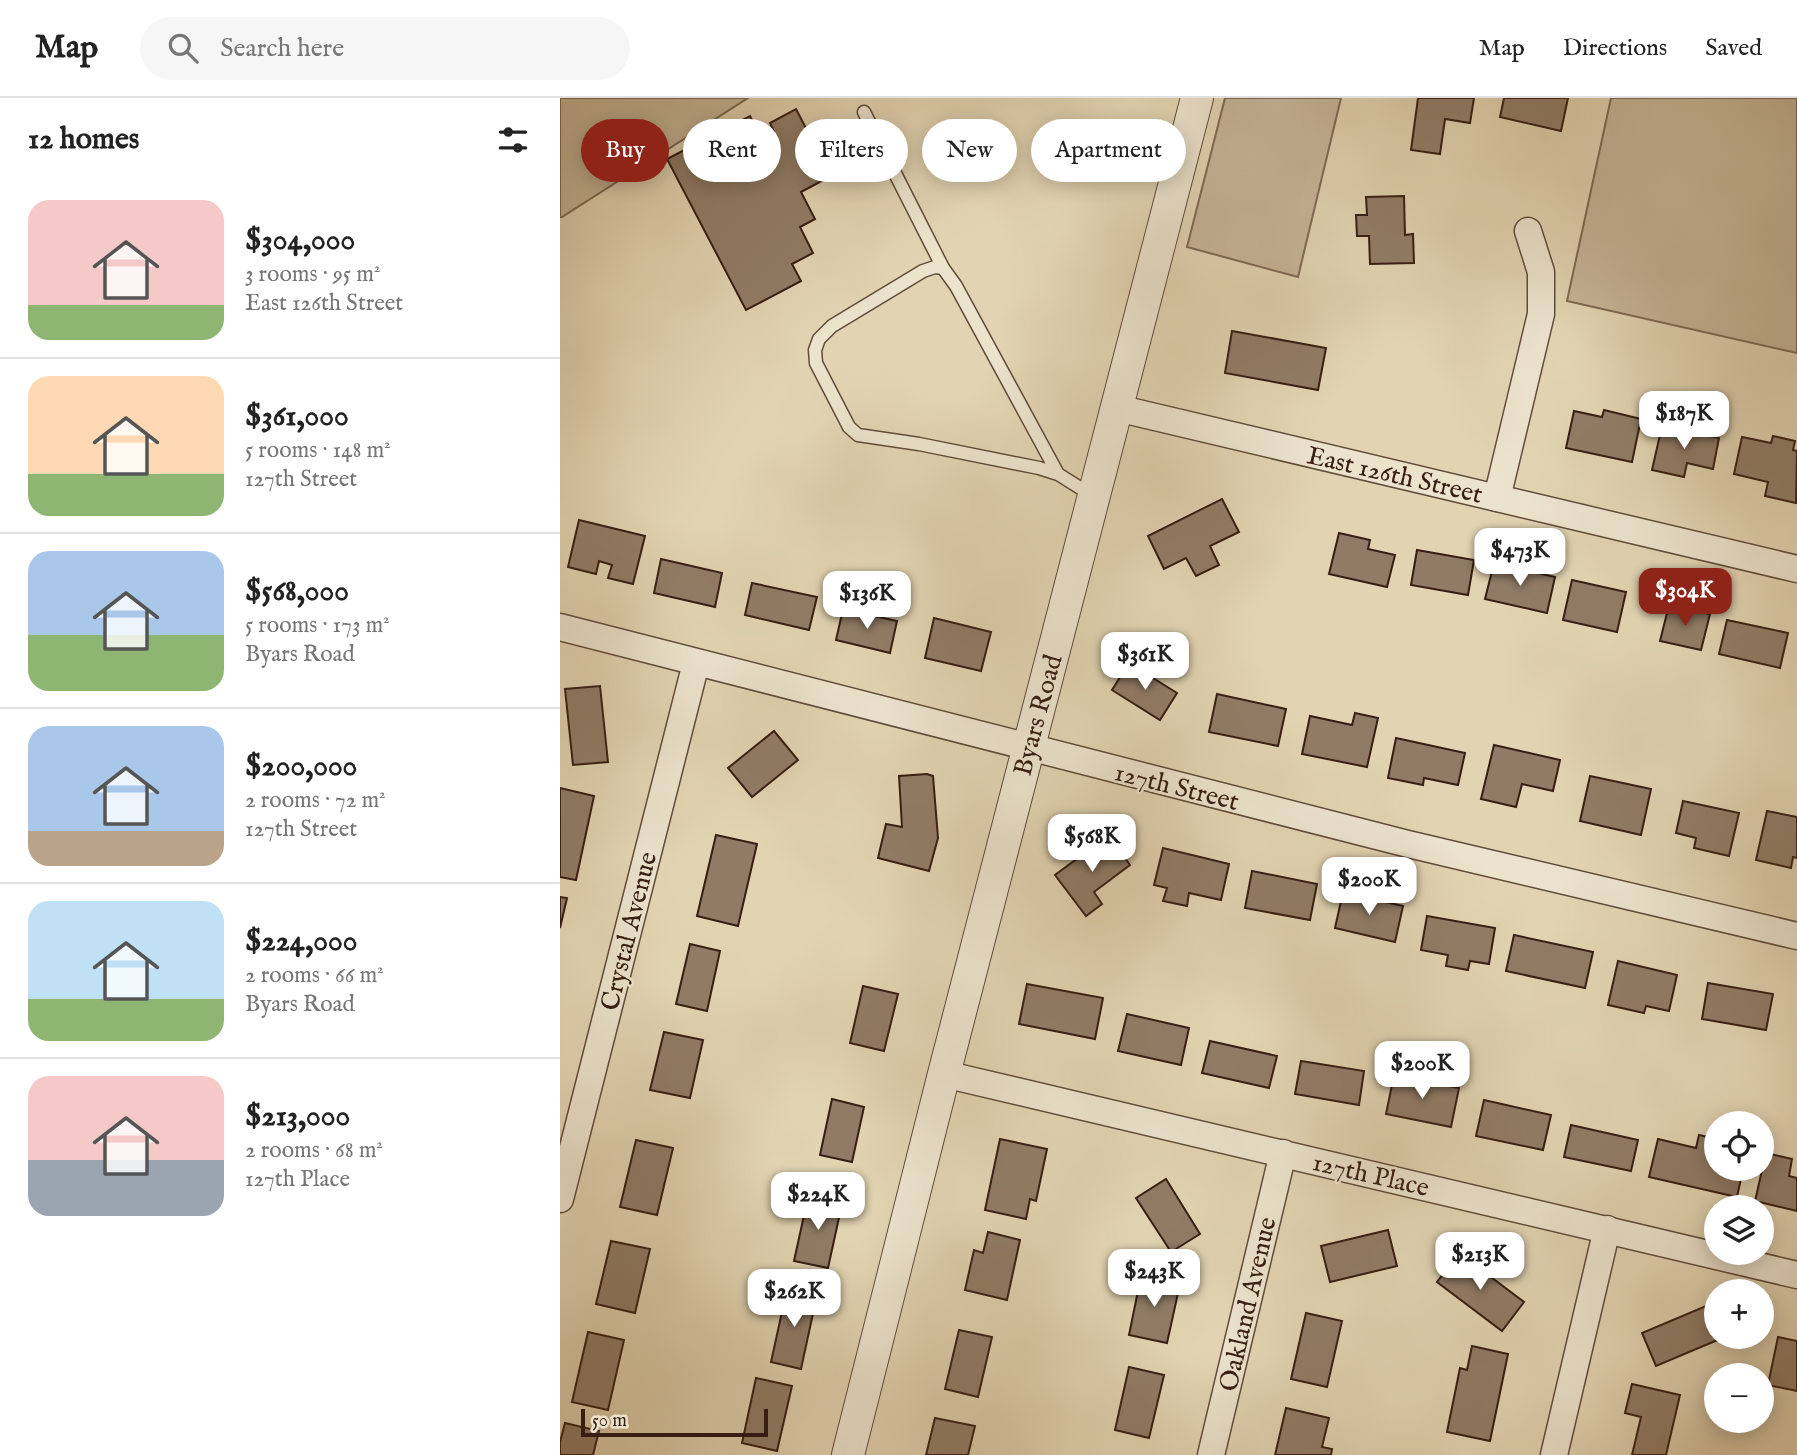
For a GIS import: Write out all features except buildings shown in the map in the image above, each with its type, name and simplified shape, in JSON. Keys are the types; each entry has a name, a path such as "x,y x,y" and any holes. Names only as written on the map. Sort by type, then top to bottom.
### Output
{"street":[{"name":"Byars Road","path":"848,1455 1197,98"},
{"path":"1497,498 1541,314 1541,272 1528,231"},
{"name":"East 126th Street","path":"1116,408 1797,569"},
{"name":"127th Street","path":"560,627 1408,844 1797,936"},
{"name":"Crystal Avenue","path":"560,1199 696,663"},
{"name":"127th Place","path":"944,1074 1797,1275"},
{"name":"Oakland Avenue","path":"1210,1455 1283,1153"},
{"path":"1554,1455 1607,1229"}],"lane":[{"path":"864,112 943,268 956,286 1058,474"},
{"path":"943,268 935,267 923,271 832,326 820,339 815,350 816,363 849,427 858,435 919,444 1058,474 1093,496"}],"shaded area":[{"path":"560,98 748,98 715,119 683,119 683,140 669,149 669,119 581,119 581,182 617,182 560,217"},
{"path":"1225,98 1341,98 1298,277 1187,247"},
{"path":"1611,98 1797,98 1797,353 1567,301"}]}
